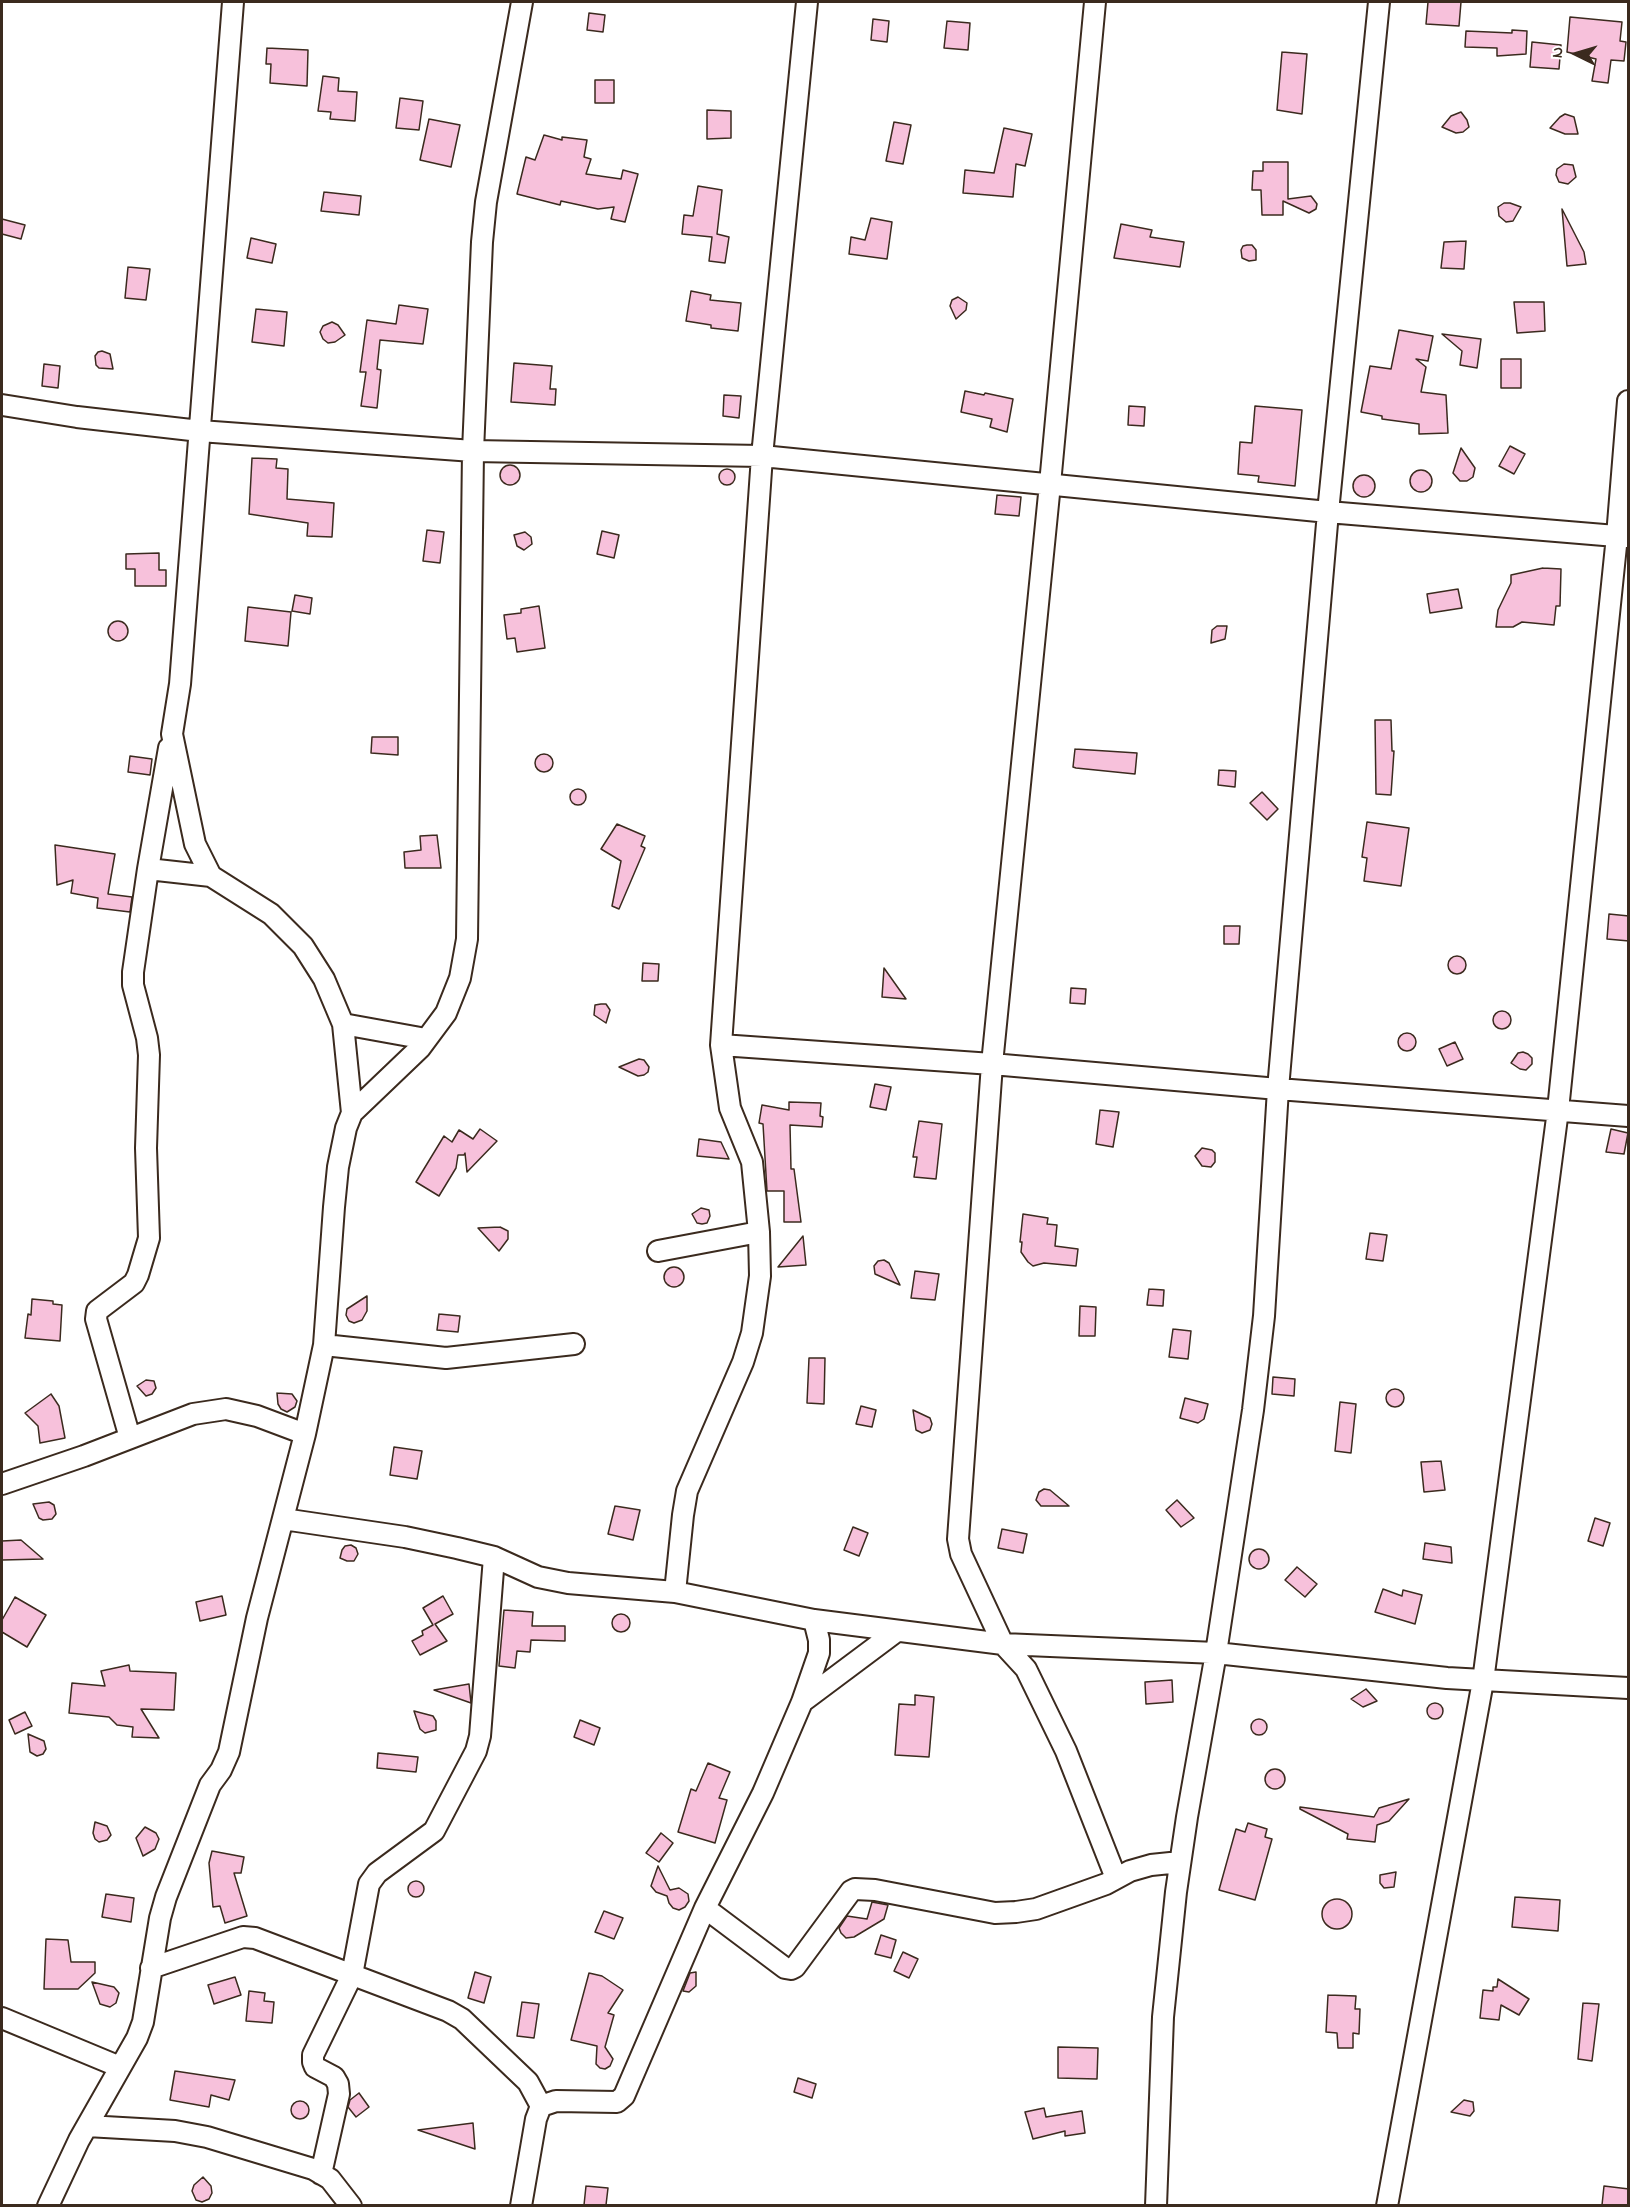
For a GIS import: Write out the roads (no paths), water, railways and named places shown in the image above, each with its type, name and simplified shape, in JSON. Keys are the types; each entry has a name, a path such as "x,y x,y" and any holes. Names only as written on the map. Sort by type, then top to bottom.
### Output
{"street":[{"path":"130,1438 96,1319 97,1311 134,1283 150,1238 146,1148 149,1055 147,1038 133,986 133,972 180,684 232,2"},
{"path":"48,2205 87,2126 137,2038 143,2022 151,1968 166,1897 210,1785 221,1770 229,1752 257,1618 305,1434 324,1345 338,1167 346,1128 352,1113 426,1039 446,1013 460,978 467,939 473,451 482,242 486,202 522,2"},
{"path":"675,1592 687,1491 743,1362 752,1333 760,1276 759,1232 752,1162 730,1108 721,1045 722,1017 762,456 807,2"},
{"path":"1095,2 992,1064 958,1539 961,1554 1003,1644 1026,1669 1066,1751 1116,1878"},
{"path":"1156,2205 1163,2017 1180,1862 1216,1653 1253,1410 1264,1316 1278,1089 1328,512 1379,2"},
{"path":"1387,2205 1483,1681 1558,1110 1623,536 1629,401"},
{"path":"2,405 77,417 200,431 473,451 762,456 1328,512 1623,536"},
{"path":"172,734 195,844 211,876"},
{"path":"148,869 211,876 271,914 303,946 324,979 343,1024 352,1113"},
{"path":"343,1024 426,1039"},
{"path":"721,1045 992,1064 1629,1116"},
{"path":"658,1251 759,1232"},
{"path":"324,1345 429,1358 446,1358 574,1344"},
{"path":"2,1484 193,1414 226,1409 257,1416 305,1434"},
{"path":"283,1519 405,1537 494,1557 538,1577 568,1583 675,1592 814,1620 897,1631 1003,1644 1216,1653 1483,1681 1629,1688"},
{"path":"321,2174 339,2094 338,2084 334,2077 315,2067 313,2055 352,1975 369,1884 376,1873 434,1832 476,1751 480,1736 494,1557"},
{"path":"541,2106 556,2101 617,2102 624,2096 705,1908 763,1793 802,1702 819,1653 814,1620"},
{"path":"802,1702 897,1631"},
{"path":"705,1908 784,1968 791,1969 795,1967 851,1891 855,1889 875,1890 994,1913 1016,1912 1036,1909 1106,1884 1151,1864 1180,1862"},
{"path":"151,1968 243,1936 255,1938 448,2011 462,2019 528,2082 541,2106 536,2119 521,2205"},
{"path":"2,2018 120,2067"},
{"path":"87,2126 175,2131 207,2137 313,2169 330,2179 351,2205"}]}
